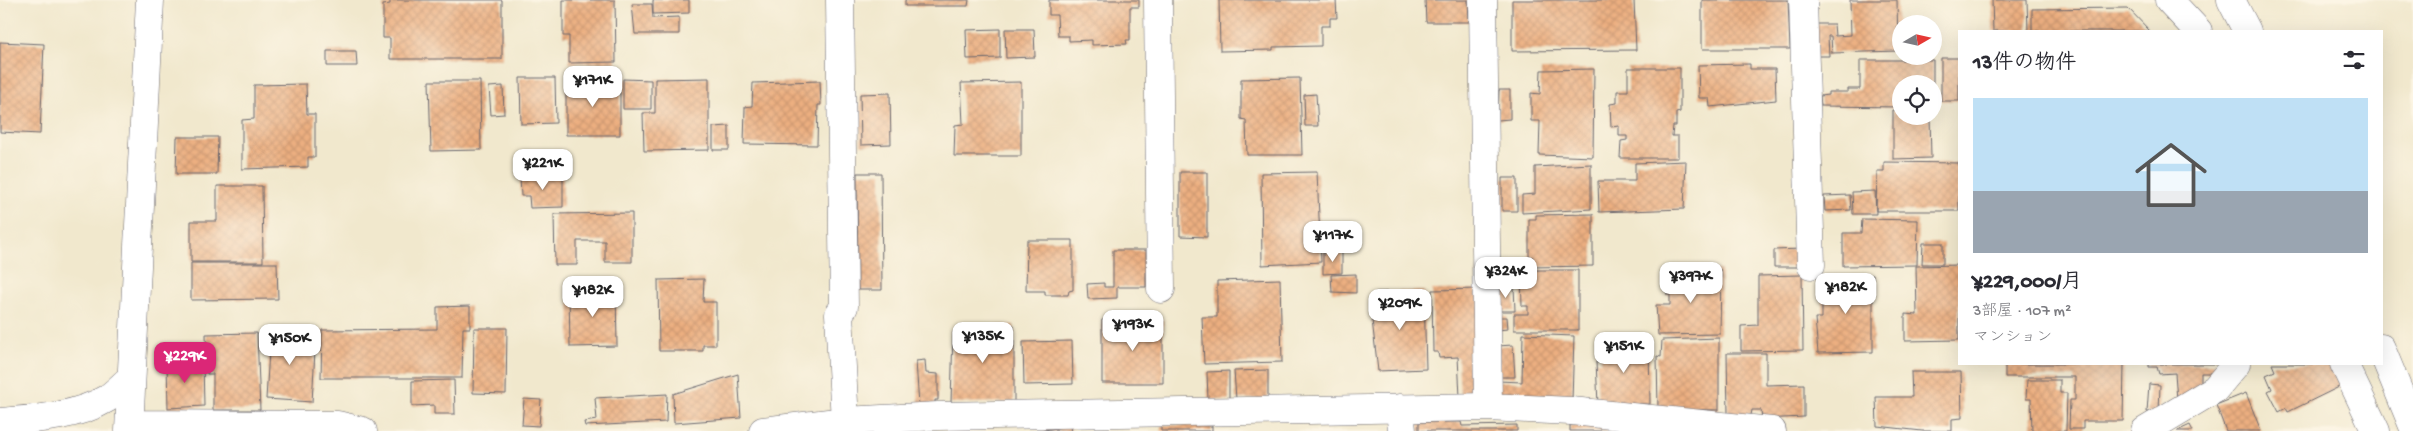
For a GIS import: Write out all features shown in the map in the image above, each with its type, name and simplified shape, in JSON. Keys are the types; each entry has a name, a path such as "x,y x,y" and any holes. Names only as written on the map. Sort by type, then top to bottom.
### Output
{"street":[{"path":"150,0 129,428 338,425 363,431"},
{"path":"840,0 844,307 839,314 851,424"},
{"path":"1158,0 1161,289"},
{"path":"1484,0 1488,407"},
{"path":"1803,0 1811,265"},
{"path":"2169,0 2197,30"},
{"path":"2231,0 2246,30"},
{"path":"2383,353 2413,426"},
{"path":"2145,431 2215,389 2235,365"},
{"path":"2344,365 2376,431"},
{"path":"0,422 77,410 106,399 130,379"},
{"path":"763,431 851,424 1401,419 1488,407 1571,411 1772,431"}],"building":[{"path":"390,0 502,0 502,59 390,59 390,38 383,38 383,5 390,4"},
{"path":"563,0 615,0 616,62 569,63 569,36 563,36"},
{"path":"653,0 689,0 689,13 653,14"},
{"path":"905,0 969,0 968,6 905,6"},
{"path":"1049,0 1139,0 1139,7 1130,7 1130,40 1126,40 1127,44 1092,45 1092,40 1069,41 1069,36 1058,36 1057,15 1049,15"},
{"path":"1219,0 1336,0 1337,18 1330,18 1330,26 1321,26 1321,46 1273,47 1273,50 1220,51"},
{"path":"1425,0 1468,0 1469,22 1426,22"},
{"path":"1512,0 1634,0 1636,50 1512,51"},
{"path":"1702,0 1788,0 1790,49 1702,49"},
{"path":"1850,0 1897,0 1897,15 1892,15 1892,51 1832,53 1831,36 1828,36 1829,56 1815,56 1816,24 1834,24 1835,36 1851,35"},
{"path":"1992,0 2027,0 2028,30 1993,30"},
{"path":"632,4 652,4 653,18 679,17 679,34 635,34"},
{"path":"2128,8 2149,30 2032,30 2032,9"},
{"path":"1000,29 1000,58 967,59 966,30"},
{"path":"1005,29 1034,29 1035,57 1006,58"},
{"path":"0,42 44,44 40,134 0,132"},
{"path":"327,51 356,51 357,66 327,66"},
{"path":"1942,58 1958,58 1958,101 1942,101"},
{"path":"1860,60 1892,60 1892,65 1933,65 1933,75 1892,75 1892,107 1821,106 1820,96 1828,95 1828,92 1848,92 1848,89 1860,89"},
{"path":"1750,64 1750,69 1775,69 1776,100 1710,107 1709,98 1699,98 1698,65"},
{"path":"1628,68 1680,68 1680,112 1676,113 1676,126 1673,126 1672,136 1678,136 1678,158 1620,158 1621,141 1627,140 1627,136 1619,136 1619,126 1611,127 1610,104 1617,103 1617,91 1628,91"},
{"path":"1594,69 1593,157 1539,155 1540,121 1531,121 1531,93 1540,94 1541,70"},
{"path":"520,78 555,78 556,123 521,124"},
{"path":"709,78 709,150 644,151 643,113 655,113 655,79"},
{"path":"1300,78 1302,155 1247,155 1246,120 1241,119 1241,79"},
{"path":"623,79 651,80 651,109 623,109"},
{"path":"569,80 620,80 620,135 566,135 566,84 570,84"},
{"path":"429,81 480,81 481,150 431,151"},
{"path":"820,81 821,105 818,105 817,145 744,144 745,107 752,106 753,83"},
{"path":"1021,82 1021,156 954,156 955,125 963,124 961,83"},
{"path":"306,84 307,114 315,114 315,157 308,157 308,167 242,169 242,120 254,119 254,85"},
{"path":"503,86 504,114 491,115 489,87"},
{"path":"1499,90 1510,90 1510,119 1498,120"},
{"path":"890,93 891,144 861,145 860,94"},
{"path":"1316,94 1318,126 1305,126 1304,95"},
{"path":"1893,125 1930,125 1931,158 1893,159"},
{"path":"729,126 729,150 713,150 713,127"},
{"path":"177,137 218,137 217,174 176,174"},
{"path":"1686,161 1684,209 1599,212 1598,181 1635,181 1635,163"},
{"path":"1884,162 1958,163 1958,211 1876,211 1877,171 1884,171"},
{"path":"1591,164 1591,209 1522,213 1522,195 1535,194 1535,167"},
{"path":"1180,172 1207,172 1207,237 1180,236"},
{"path":"1317,172 1321,262 1262,265 1261,173"},
{"path":"857,173 881,173 882,290 858,290"},
{"path":"563,176 563,207 530,208 529,196 521,196 520,177"},
{"path":"1502,178 1517,178 1517,211 1502,211"},
{"path":"217,186 262,186 263,262 191,262 191,221 217,221"},
{"path":"1875,191 1876,214 1853,214 1852,192"},
{"path":"1850,195 1851,210 1825,211 1824,196"},
{"path":"632,213 632,262 605,262 605,241 577,241 577,265 555,265 554,214"},
{"path":"1593,214 1593,266 1532,267 1533,257 1529,256 1529,219 1536,219 1536,215"},
{"path":"1862,219 1918,220 1917,265 1843,266 1843,233 1861,233"},
{"path":"1027,240 1073,240 1073,290 1069,291 1068,295 1045,295 1045,291 1026,291"},
{"path":"1923,243 1943,243 1943,264 1922,264"},
{"path":"1801,249 1801,267 1774,267 1774,250"},
{"path":"1113,250 1146,250 1146,287 1117,287 1117,298 1088,299 1087,284 1104,283 1104,287 1113,287"},
{"path":"1342,251 1342,273 1323,274 1323,252"},
{"path":"191,263 277,263 278,299 191,300"},
{"path":"1958,265 1958,340 1905,341 1905,314 1917,315 1916,266"},
{"path":"1527,270 1578,270 1578,330 1514,330 1514,314 1528,314 1528,306 1522,306 1521,274 1527,273"},
{"path":"1721,270 1720,334 1658,335 1656,305 1670,305 1670,295 1667,295 1666,271"},
{"path":"1356,274 1356,293 1332,292 1331,275"},
{"path":"1802,275 1803,350 1741,351 1741,326 1758,325 1758,276"},
{"path":"1873,275 1873,352 1818,353 1815,318 1822,318 1822,277"},
{"path":"704,279 703,302 716,302 716,345 703,345 703,351 659,351 658,280"},
{"path":"1280,279 1282,362 1204,364 1202,317 1217,317 1217,281"},
{"path":"1496,286 1514,286 1515,311 1497,311"},
{"path":"616,289 617,346 570,347 569,291"},
{"path":"1480,289 1481,397 1460,397 1458,357 1439,358 1438,352 1433,352 1432,290"},
{"path":"1424,291 1426,369 1378,371 1372,320 1377,319 1376,292"},
{"path":"470,306 470,328 463,328 462,378 321,378 322,330 437,329 437,307"},
{"path":"1496,317 1507,317 1508,329 1497,330"},
{"path":"1102,320 1163,320 1163,383 1102,383"},
{"path":"1014,325 1014,402 951,403 953,332 958,331 958,326"},
{"path":"474,328 507,328 506,394 473,393"},
{"path":"273,332 316,334 312,402 266,399 269,351 260,351 261,337 272,338"},
{"path":"257,333 260,410 213,410 213,374 207,374 206,334"},
{"path":"1523,334 1574,336 1572,400 1497,397 1498,381 1522,382"},
{"path":"1719,338 1719,410 1658,409 1657,356 1661,357 1662,340"},
{"path":"1072,341 1073,384 1024,385 1023,342"},
{"path":"1649,342 1650,404 1598,404 1596,362 1601,362 1601,343"},
{"path":"1513,345 1515,377 1497,377 1497,346"},
{"path":"1727,353 1766,353 1766,385 1804,384 1804,417 1762,419 1761,410 1752,410 1751,415 1728,415"},
{"path":"925,360 926,373 938,374 938,400 935,400 935,405 919,406 916,361"},
{"path":"203,361 204,406 168,408 167,363"},
{"path":"2005,365 2124,365 2123,421 2083,421 2083,429 2069,429 2070,400 2075,400 2075,377 2005,377"},
{"path":"2149,365 2219,365 2219,373 2201,373 2201,385 2177,400 2175,373 2159,374 2157,367 2149,367"},
{"path":"2272,365 2330,365 2341,386 2288,412 2286,408 2279,412 2268,391 2272,389 2266,375 2275,371"},
{"path":"1268,370 1268,399 1236,399 1234,371"},
{"path":"1229,371 1229,400 1208,400 1207,372"},
{"path":"1911,372 1961,372 1962,418 1952,419 1952,431 1922,431 1877,426 1876,397 1912,397"},
{"path":"738,374 741,418 674,423 673,394"},
{"path":"454,380 455,414 434,414 434,405 412,406 412,381"},
{"path":"2027,380 2060,380 2060,393 2067,393 2066,431 2032,431 2031,399 2026,399"},
{"path":"2149,384 2160,385 2159,412 2147,412"},
{"path":"2246,393 2261,431 2226,431 2216,405"},
{"path":"667,394 666,422 585,426 584,422 597,420 595,398"},
{"path":"524,399 541,400 539,426 522,425"},
{"path":"1419,422 1461,422 1462,426 1517,425 1517,431 1419,431"},
{"path":"1161,425 1212,426 1212,431 1161,431"},
{"path":"1570,425 1614,427 1614,431 1570,431"},
{"path":"2190,425 2193,431 2177,431"},
{"path":"1070,426 1071,431 1044,431 1044,430"}]}
